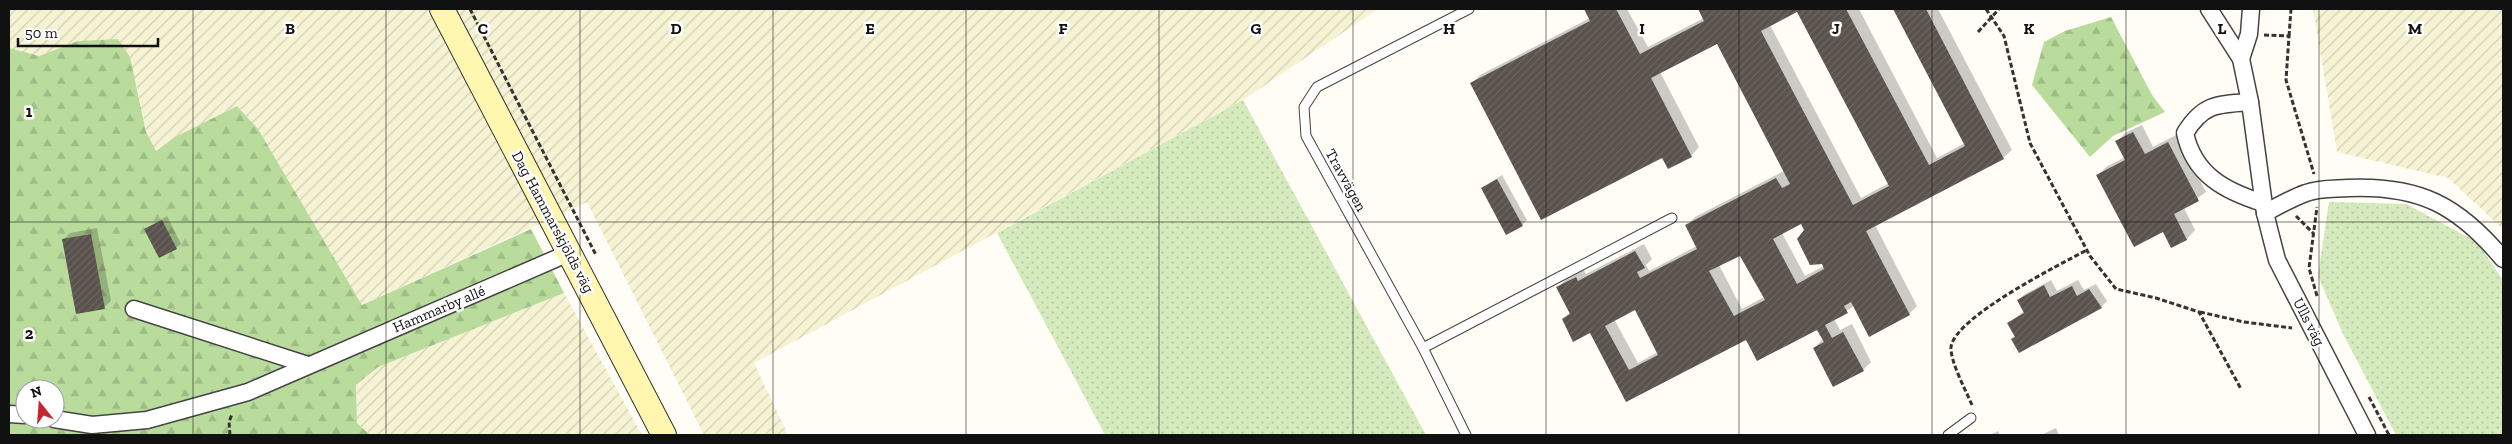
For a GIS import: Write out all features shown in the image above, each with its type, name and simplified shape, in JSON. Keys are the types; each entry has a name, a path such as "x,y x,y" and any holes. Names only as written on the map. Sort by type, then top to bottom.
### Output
{"main road":[{"name":"Dag Hammarskjölds väg","path":"442,9 664,435"}],"street":[{"name":"Ulls väg","path":"2209,9 2241,59 2250,102 2264,208 2277,260 2368,435"},
{"path":"2241,59 2249,34 2251,9"},
{"path":"2250,102 2216,104 2198,115 2185,133 2188,148 2196,164 2209,176 2264,208 2319,190 2374,187 2413,193 2448,207 2480,231 2503,259"},
{"name":"Hammarby allé","path":"65,421 92,425 147,420 248,392 569,253"},
{"path":"134,309 308,365"}],"lane":[{"name":"Travvägen","path":"1466,435 1423,348 1306,136 1304,107 1317,87 1469,9"},
{"path":"1423,348 1672,218"},
{"path":"1948,435 1971,418"}],"path":[{"path":"470,9 598,260"},
{"path":"1986,9 2004,36 2030,143 2087,250 2116,289 2156,298 2199,312 2244,322 2312,329"},
{"path":"1978,32 1999,9"},
{"path":"2291,9 2286,80 2319,190 2309,268 2321,304"},
{"path":"2249,34 2289,36"},
{"path":"1971,418 1972,404 1951,352 1954,337 1964,325 2001,298 2087,250"},
{"path":"2199,312 2241,390"},
{"path":"2366,392 2389,435"}],"shaded area":[{"path":"9,9 1378,9 1243,100 754,363 788,435 704,435 587,202 362,305 258,129 237,106 181,134 155,151 146,132 137,87 78,41 39,56 11,50 9,48"},
{"path":"2313,9 2503,9 2503,229 2448,178 2337,152"},
{"path":"564,293 642,435 370,435 357,423 356,385 378,367"}],"green space":[{"path":"2111,17 2152,95 2165,112 2113,136 2090,157 2032,85 2044,42 2065,31"},
{"path":"118,39 130,57 146,132 156,151 175,137 237,106 258,129 362,305 531,229 564,293 378,367 356,385 357,423 370,435 9,435 9,48 39,56 78,41"},
{"path":"1243,100 1426,435 1105,435 997,233"},
{"path":"2329,202 2406,204 2477,242 2503,280 2503,435 2396,435 2343,334 2318,276"}],"building":[{"path":"1584,9 1616,9 1640,54 1704,21 1698,9 1846,9 1929,165 1965,146 1893,9 1926,9 2004,159 1866,231 1910,315 1869,337 1851,302 1844,306 1848,313 1825,325 1832,338 1843,332 1864,371 1833,387 1813,348 1824,342 1817,330 1757,361 1746,340 1626,402 1590,333 1573,342 1562,319 1570,314 1556,287 1576,277 1578,281 1635,251 1645,268 1637,272 1640,278 1697,249 1685,225 1776,178 1782,188 1790,184 1717,44 1651,78 1692,157 1668,169 1662,158 1541,220 1470,83 1590,21","holes":["1797,12 1889,186 1853,205 1761,31","1801,224 1804,230 1797,239 1810,265 1822,264 1824,269 1797,284 1773,239","1740,256 1765,300 1734,316 1709,271","1635,310 1658,355 1629,370 1605,326"]},
{"path":"2133,132 2145,154 2168,142 2199,201 2174,214 2187,240 2171,248 2163,232 2134,247 2096,175 2125,160 2115,141"},
{"path":"1497,179 1523,226 1506,235 1481,188"},
{"path":"162,220 177,249 159,258 144,229"},
{"path":"91,234 105,309 76,314 62,239"},
{"path":"2044,285 2050,297 2072,286 2077,296 2089,289 2102,308 2019,353 2011,339 2015,337 2007,323 2024,313 2017,300"}]}
